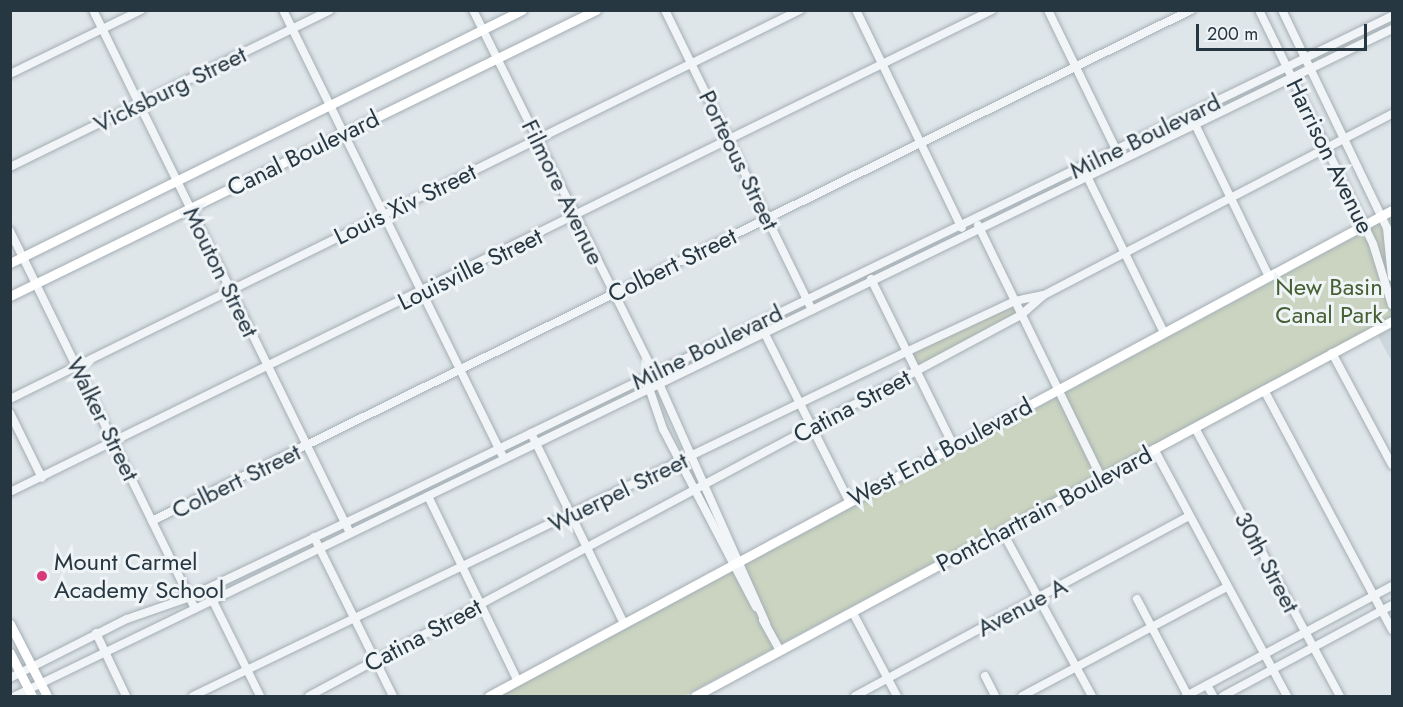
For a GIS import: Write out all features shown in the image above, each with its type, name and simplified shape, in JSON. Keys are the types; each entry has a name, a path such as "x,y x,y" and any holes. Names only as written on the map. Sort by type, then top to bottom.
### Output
{"main road":[{"name":"Canal Boulevard","path":"10,263 522,10"},
{"name":"Canal Boulevard","path":"10,296 596,10"},
{"name":"West End Boulevard","path":"489,696 1392,210"},
{"name":"Pontchartrain Boulevard","path":"699,696 1392,321"},
{"path":"10,624 47,696"},
{"path":"10,653 30,693"}],"street":[{"name":"Mouton Street","path":"93,10 350,533"},
{"path":"10,74 141,10"},
{"path":"284,10 504,459"},
{"name":"Vicksburg Street","path":"10,167 330,10"},
{"name":"Filmore Avenue","path":"473,10 651,374 659,384 690,456 741,560 766,624"},
{"name":"Porteous Street","path":"665,10 812,310"},
{"name":"Louis Xiv Street","path":"10,399 800,10"},
{"path":"856,10 966,235"},
{"name":"Louisville Street","path":"10,492 269,369 992,10"},
{"path":"1048,10 1121,160"},
{"name":"Colbert Street","path":"153,521 1191,10"},
{"name":"Harrison Avenue","path":"1259,10 1364,225 1392,305"},
{"name":"Harrison Avenue","path":"1282,10 1382,216 1392,277"},
{"name":"Milne Boulevard","path":"10,678 96,633 207,589 1392,16"},
{"name":"Milne Boulevard","path":"15,696 30,693 41,684 195,608 1392,29"},
{"path":"1190,114 1269,277"},
{"name":"Catina Street","path":"309,696 1022,315 1044,295 1392,114"},
{"path":"1082,166 1164,333"},
{"path":"974,218 1101,477"},
{"name":"Walker Street","path":"10,231 195,608"},
{"path":"867,270 954,447"},
{"name":"Wuerpel Street","path":"193,696 906,352 1015,301 1044,295"},
{"path":"759,322 849,501"},
{"path":"1332,353 1392,465"},
{"name":"Filmore Avenue","path":"651,374 649,389 679,462 730,566 780,651"},
{"path":"1264,390 1392,630"},
{"path":"10,413 42,478"},
{"name":"30th Street","path":"1196,428 1340,696"},
{"path":"531,433 624,624"},
{"path":"1154,450 1287,696"},
{"path":"428,496 518,681"},
{"name":"Avenue A","path":"855,696 1189,516"},
{"path":"1002,531 1092,696"},
{"path":"315,537 353,619 393,696"},
{"path":"1023,696 1227,586"},
{"path":"1137,599 1187,696 1392,586"},
{"path":"207,589 260,696"},
{"path":"1222,696 1392,605"},
{"path":"852,613 897,696"},
{"path":"96,633 126,696"},
{"path":"985,676 995,696"},
{"path":"1207,685 1213,696"}],"shaded area":[{"path":"1392,328 1392,362 1378,336"}],"green space":[{"name":"New Basin Canal Park","path":"1392,217 1392,317 684,696 501,696"},
{"path":"1011,306 1016,313 918,367 911,354"}],"place":[{"name":"Mount Carmel Academy School","path":"42,576"}]}
